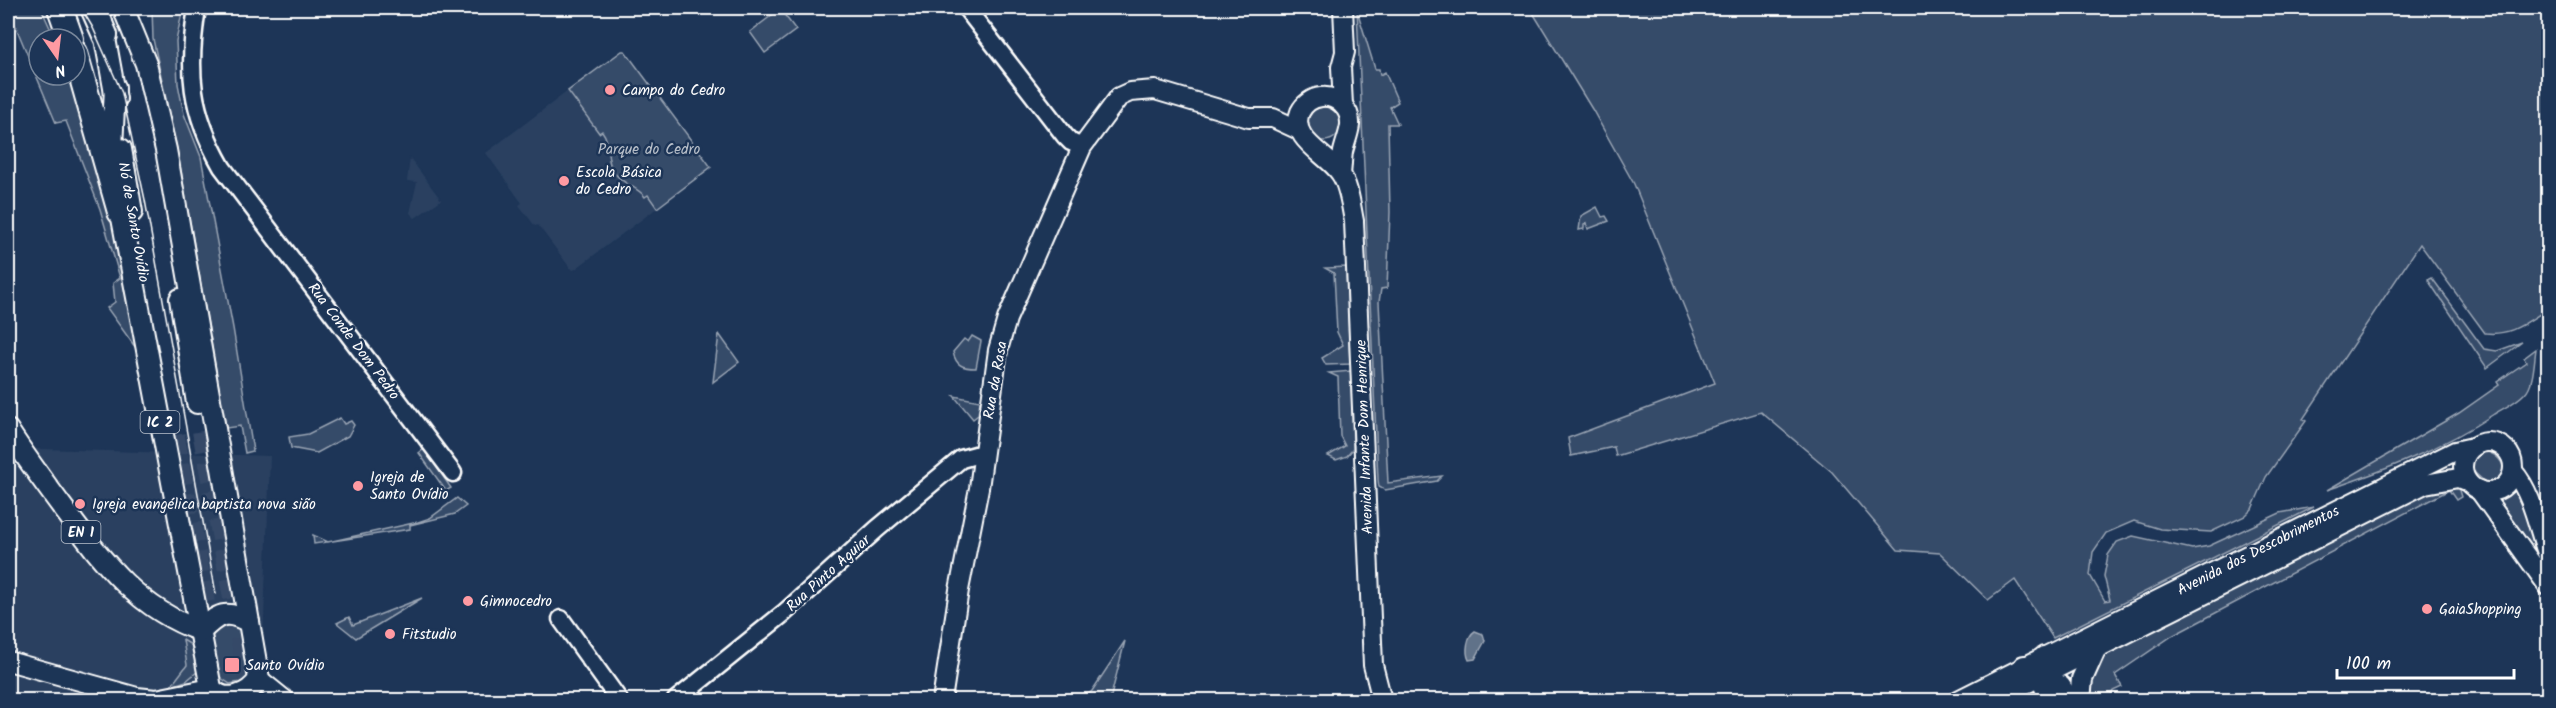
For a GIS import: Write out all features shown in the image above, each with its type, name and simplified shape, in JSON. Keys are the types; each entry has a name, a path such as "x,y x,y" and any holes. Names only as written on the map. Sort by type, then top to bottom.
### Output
{"highway":[{"path":"60,8 66,27"},
{"name":"IC 2","path":"93,8 105,35"},
{"name":"IC 2","path":"85,87 120,212"}],"main road":[{"name":"Nó de Santo Ovídio","path":"100,8 115,87 125,179 175,435"},
{"name":"Avenida Infante Dom Henrique","path":"1341,174 1350,119 1343,105 1341,67 1345,52 1343,8"},
{"name":"IC 2","path":"125,11 165,212 202,430"},
{"name":"IC 2","path":"125,11 146,64 166,150 249,622"},
{"path":"1273,118 1299,130 1299,115 1341,67"},
{"name":"IC 2","path":"115,87 112,148 120,212 201,631"},
{"name":"Rua da Rasa","path":"942,700 959,590 979,488 998,350 1007,319 1082,147 1111,106 1119,97 1130,92 1155,90 1249,118 1273,118"},
{"path":"1273,118 1311,100 1330,97 1343,105"},
{"name":"Avenida Infante Dom Henrique","path":"1299,130 1302,137 1341,174 1351,202 1354,221 1373,665 1382,700"},
{"path":"1314,147 1329,148 1337,145 1347,134"},
{"name":"EN 1","path":"8,430 82,534 116,577 140,598 171,618 201,631"},
{"path":"2473,486 2494,491 2503,487 2510,480 2513,471 2508,452 2496,444 2482,443 2473,447 2463,463 2464,473 2473,486 2548,586"},
{"name":"Avenida dos Descobrimentos","path":"1994,700 2044,666 2455,451 2473,447"},
{"path":"2513,471 2521,480 2527,494 2548,556"},
{"name":"Avenida dos Descobrimentos","path":"2044,666 2095,650 2425,484 2458,478 2473,486"},
{"path":"212,693 201,631 216,616 237,615 249,622 262,700"},
{"path":"2080,700 2082,679 2095,650"},
{"path":"8,661 137,698 156,699 212,693 227,697 253,690 258,680"},
{"path":"1958,700 2024,666 2044,666 2060,696"},
{"path":"258,680 285,700"}],"street":[{"name":"Rua Conde Dom Pedro","path":"197,8 192,37 190,73 197,109 207,140 222,166 453,473"},
{"path":"966,8 1065,136 1082,147"},
{"name":"Rua Pinto Aguiar","path":"676,700 784,613 877,529 961,459 983,453"},
{"path":"561,619 620,700"}],"shaded area":[{"name":"Escola Básica do Cedro","path":"568,91 599,132 602,130 609,140 609,160 614,173 631,187 638,188 648,195 657,208 574,270 519,205 522,203 486,153"},
{"path":"410,158 441,200 415,218 410,213 417,182 407,181"},
{"name":"Santo Ovídio","path":"8,448 270,456 261,700 8,700"},
{"path":"1475,631 1483,634 1485,641 1475,659 1469,660 1468,644"}],"green space":[{"path":"8,8 41,8 50,27 27,27 27,54"},
{"path":"152,8 183,8 176,41 178,84 184,114 201,157 233,328 253,451 245,453 240,426 226,428 179,159 153,39"},
{"path":"1530,8 2548,8 2548,309 2511,330 2485,333 2420,244 2303,419 2306,421 2266,477 2252,509 2245,516 2211,532 2160,529 2134,521 2106,533 2093,552 2090,575 2105,601 2110,600 2104,576 2108,555 2117,542 2133,536 2192,549 2209,546 2280,513 2314,507 2053,638 2015,580 1988,600 1940,553 1898,550 1832,472 1761,412 1616,456 1614,447 1571,456 1568,438 1715,383 1634,184 1592,109"},
{"path":"780,9 796,30 765,53 750,32"},
{"path":"1357,10 1375,69 1379,69 1380,75 1385,72 1398,102 1390,107 1398,124 1388,124 1390,212 1387,288 1381,289 1379,302 1388,483 1442,476 1437,481 1385,490 1379,487 1378,480"},
{"name":"Parque do Cedro","path":"625,51 711,167 657,208 648,195 645,197 613,171 610,166 605,136 602,131 599,133 568,91"},
{"path":"41,87 73,87 107,188 138,351 107,308 115,302 113,283 120,278 100,209 66,121 56,123"},
{"path":"1324,107 1336,112 1341,124 1336,136 1324,141 1312,136 1307,124 1312,112"},
{"path":"1597,207 1602,217 1606,216 1609,221 1588,229 1586,223 1584,229 1579,230 1581,216"},
{"path":"1346,267 1350,364 1326,365 1322,358 1343,345 1337,332 1334,273 1325,268"},
{"path":"2432,278 2484,349 2497,351 2522,342 2487,368 2428,280"},
{"path":"719,334 739,362 713,382"},
{"path":"972,336 981,341 976,368 961,365 953,352 964,339 968,342"},
{"path":"2536,349 2528,389 2514,402 2434,448 2327,490 2459,413 2499,385 2497,382 2526,362 2524,358"},
{"path":"1351,371 1353,449 1347,456 1336,460 1328,456 1345,446 1340,436 1338,377 1329,373"},
{"path":"954,396 980,401 978,415 973,419"},
{"path":"340,418 344,424 351,421 354,425 348,436 317,453 291,448 289,437 308,434"},
{"path":"424,449 451,488 446,491 419,453"},
{"path":"2484,451 2494,455 2502,463 2504,472 2499,481 2485,482 2475,473 2474,459 2477,454"},
{"path":"2518,482 2548,564 2548,571 2497,497 2512,490"},
{"path":"2443,487 2458,487 2461,497 2456,500 2449,490 2172,636 2115,675 2122,687 2113,691 2109,700 2090,700 2094,675 2108,652 2427,492"},
{"path":"457,498 466,506 455,514 410,525 410,529 331,541 430,518"},
{"path":"313,535 328,542 314,544"},
{"path":"422,598 356,638 337,623 349,617 353,625"},
{"path":"232,623 240,628 249,671 240,682 230,684 218,676 210,637 215,628"},
{"path":"183,640 193,646 198,671 186,681 171,686 187,665"},
{"path":"1125,641 1110,700 1082,700 1092,691"}],"tunnel":[{"path":"202,431 252,700"},
{"path":"175,435 209,625"}],"tram line":[{"path":"81,8 93,28 122,93 145,200 216,594"}],"place":[{"name":"Campo do Cedro","path":"610,90"},
{"name":"Escola Básica do Cedro","path":"564,181"},
{"name":"Igreja de Santo Ovídio","path":"358,486"},
{"name":"Igreja evangélica baptista nova sião","path":"80,504"},
{"name":"Gimnocedro","path":"468,601"},
{"name":"GaiaShopping","path":"2427,609"},
{"name":"Fitstudio","path":"390,634"},
{"name":"Santo Ovídio","path":"232,665"}]}
